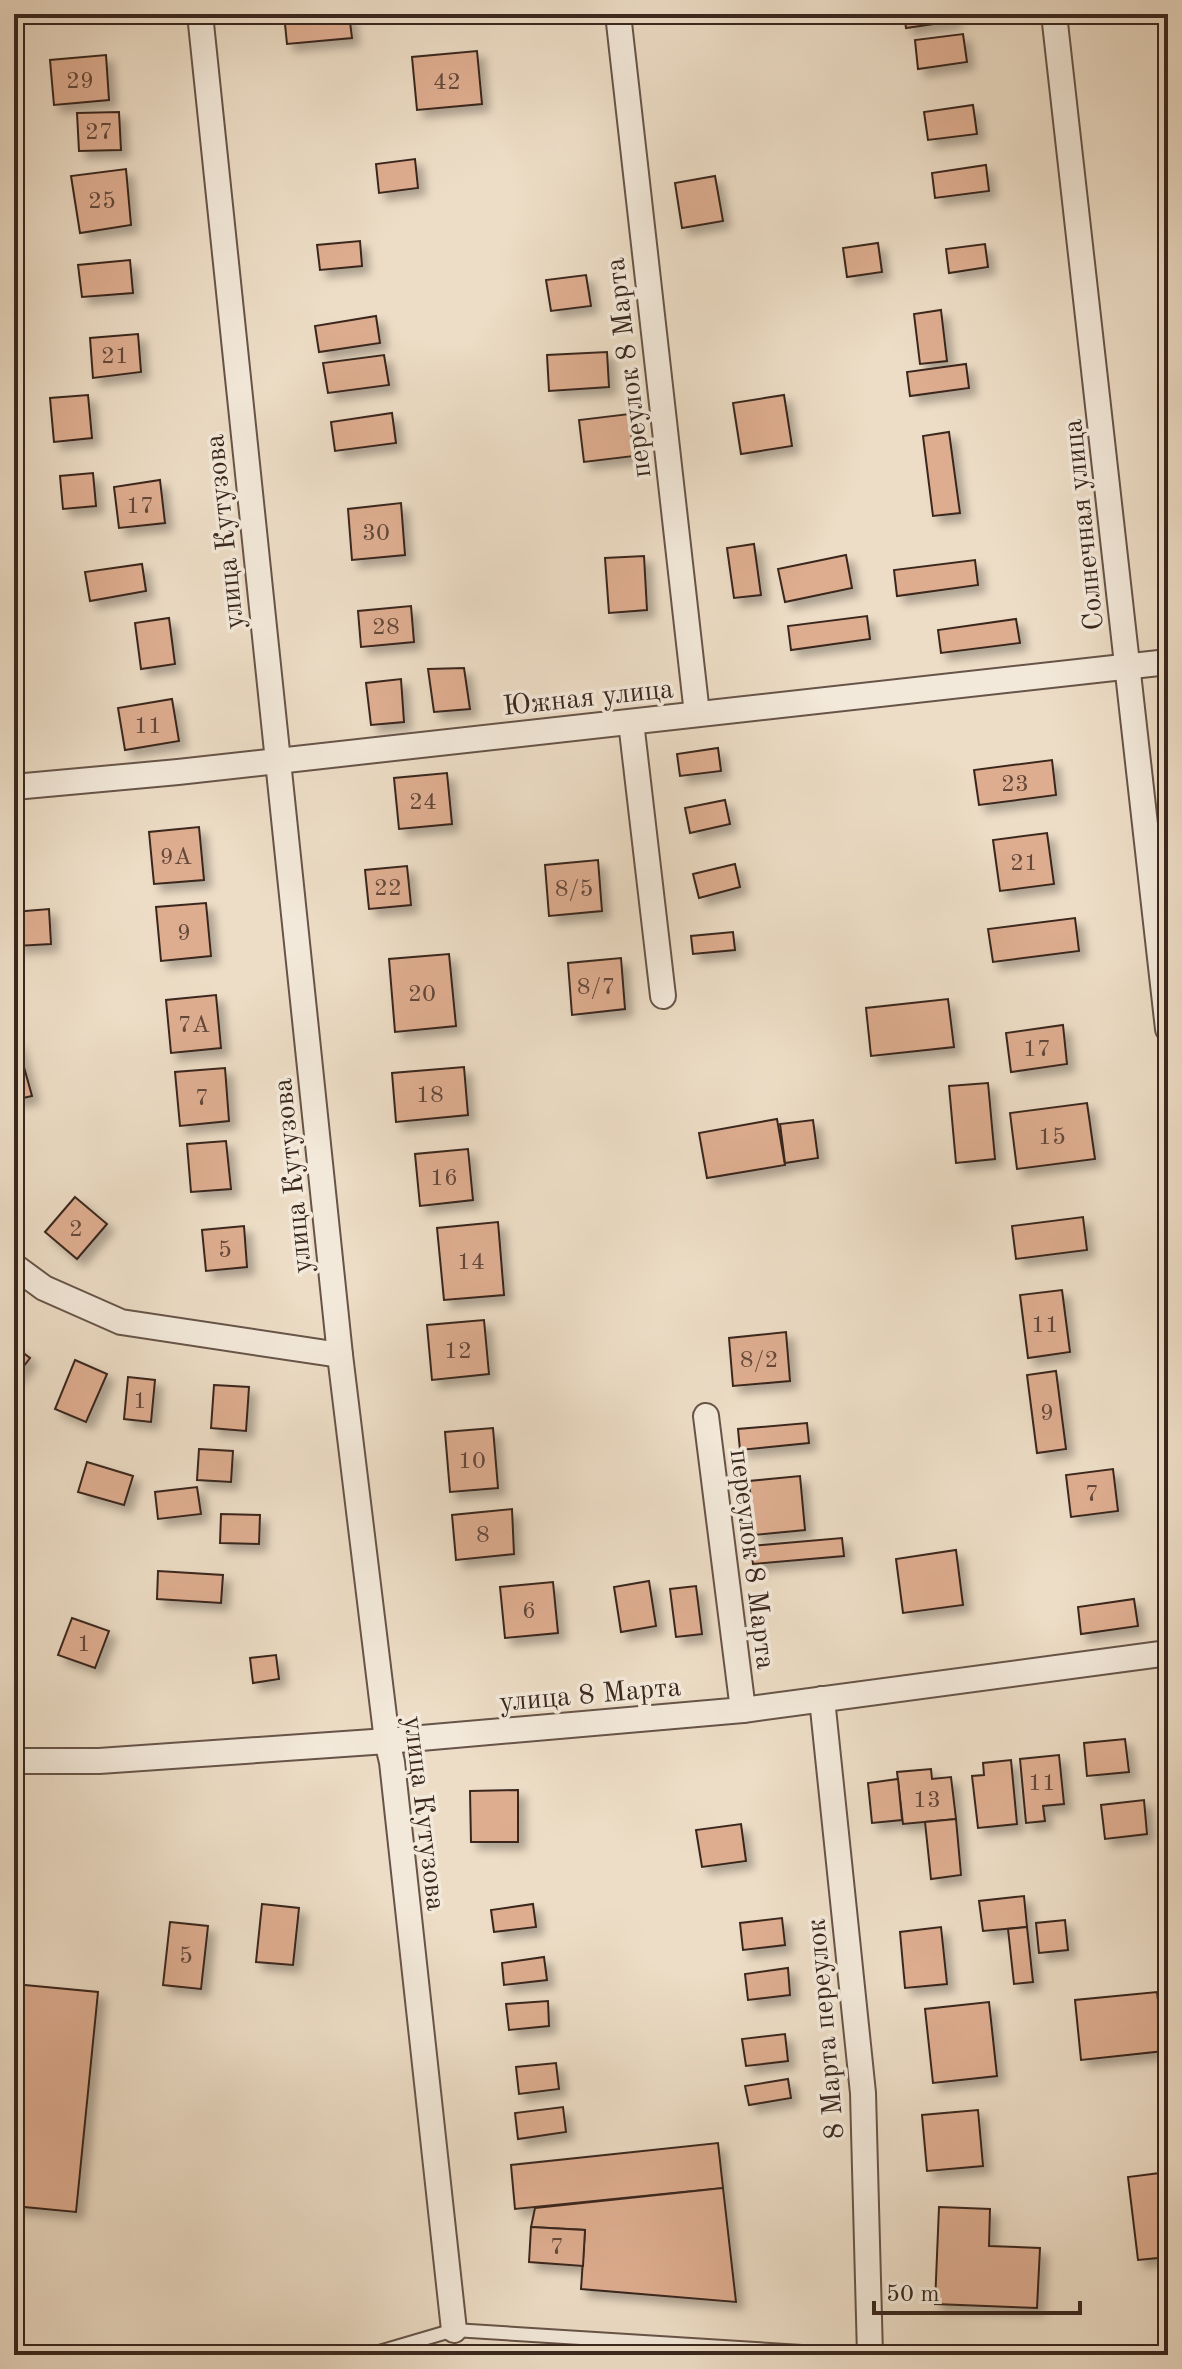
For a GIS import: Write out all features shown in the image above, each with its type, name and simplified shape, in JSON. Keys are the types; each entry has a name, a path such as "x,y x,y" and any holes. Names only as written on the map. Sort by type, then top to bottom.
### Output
{"street":[{"name":"улица Кутузова","path":"200,14 340,1355 392,1762 454,2330"},
{"name":"переулок 8 Марта","path":"618,14 697,714"},
{"name":"Солнечная улица","path":"1054,14 1168,1029"},
{"name":"Южная улица","path":"14,787 178,772 1168,662"},
{"path":"631,722 663,996"},
{"path":"14,1266 44,1288 121,1322 340,1355"},
{"name":"переулок 8 Марта","path":"706,1416 743,1710"},
{"name":"улица 8 Марта","path":"14,1761 99,1761 387,1741 743,1710 1168,1653"},
{"name":"8 Марта переулок","path":"822,1699 863,2093 870,2355"}],"lane":[{"path":"369,2355 454,2330 851,2355"}],"building":[{"path":"284,14 349,14 352,38 287,44"},
{"path":"904,14 954,14 955,21 906,28"},
{"path":"963,34 967,62 918,69 915,40"},
{"path":"477,51 482,104 417,110 412,57"},
{"path":"106,55 109,100 54,105 50,60"},
{"path":"973,105 977,134 928,140 924,112"},
{"path":"119,112 121,150 79,151 77,113"},
{"path":"415,159 418,188 379,193 376,164"},
{"path":"986,165 989,191 935,198 932,173"},
{"path":"126,169 131,225 80,233 71,176"},
{"path":"715,176 723,221 682,228 675,183"},
{"path":"360,241 362,266 320,270 317,245"},
{"path":"878,243 882,272 847,277 843,248"},
{"path":"985,244 988,267 949,273 946,249"},
{"path":"130,260 133,293 82,297 78,265"},
{"path":"586,275 591,306 551,311 546,280"},
{"path":"941,310 947,361 920,364 914,314"},
{"path":"376,316 380,343 319,352 315,326"},
{"path":"138,334 141,372 93,378 90,338"},
{"path":"607,352 609,387 549,391 547,355"},
{"path":"384,355 389,385 328,393 323,363"},
{"path":"966,364 969,388 910,396 907,372"},
{"path":"88,395 92,438 54,442 50,398"},
{"path":"784,395 792,446 741,454 733,403"},
{"path":"392,413 396,443 335,451 331,422"},
{"path":"629,414 634,456 584,462 579,420"},
{"path":"949,432 960,513 933,516 923,436"},
{"path":"93,473 96,506 63,509 60,476"},
{"path":"160,480 165,523 119,528 114,487"},
{"path":"401,503 405,555 352,560 348,509"},
{"path":"754,544 761,595 734,598 727,548"},
{"path":"846,555 852,588 785,602 778,569"},
{"path":"644,556 647,610 609,613 605,558"},
{"path":"975,560 978,585 897,596 894,570"},
{"path":"142,564 146,591 90,601 85,572"},
{"path":"411,606 414,642 361,647 358,611"},
{"path":"867,616 870,639 791,650 788,626"},
{"path":"169,618 175,664 141,669 135,623"},
{"path":"1016,619 1020,643 941,653 938,630"},
{"path":"464,668 470,709 434,712 428,669"},
{"path":"401,679 404,722 371,725 366,683"},
{"path":"172,699 179,741 125,750 118,708"},
{"path":"718,748 721,771 680,776 677,754"},
{"path":"1052,760 1056,795 979,805 974,770"},
{"path":"447,773 452,824 399,829 394,778"},
{"path":"725,800 730,824 690,833 685,808"},
{"path":"199,827 204,880 154,884 149,832"},
{"path":"1047,833 1054,884 1000,891 993,840"},
{"path":"598,860 602,911 549,916 545,865"},
{"path":"735,864 740,887 699,898 693,874"},
{"path":"407,866 411,905 369,909 365,870"},
{"path":"206,903 211,956 161,961 156,907"},
{"path":"49,909 51,944 16,946 14,912"},
{"path":"1075,918 1079,951 993,962 988,929"},
{"path":"733,932 735,950 693,954 691,936"},
{"path":"449,954 456,1026 395,1032 389,959"},
{"path":"621,958 625,1009 572,1015 568,963"},
{"path":"216,995 221,1048 171,1053 166,1000"},
{"path":"948,999 954,1047 871,1056 866,1008"},
{"path":"1063,1025 1067,1064 1011,1072 1006,1033"},
{"path":"14,1042 17,1042 32,1096 14,1100"},
{"path":"464,1067 468,1115 396,1122 392,1073"},
{"path":"225,1068 229,1121 180,1126 175,1072"},
{"path":"988,1083 995,1159 956,1163 949,1086"},
{"path":"1087,1103 1095,1159 1017,1169 1010,1113"},
{"path":"777,1119 785,1165 707,1178 699,1133"},
{"path":"813,1120 818,1158 785,1163 780,1124"},
{"path":"226,1141 231,1189 191,1192 187,1144"},
{"path":"468,1149 473,1200 420,1206 415,1154"},
{"path":"75,1197 107,1224 77,1259 45,1232"},
{"path":"1083,1217 1087,1250 1016,1259 1012,1226"},
{"path":"498,1222 504,1295 444,1300 437,1228"},
{"path":"244,1226 247,1267 206,1271 202,1230"},
{"path":"1062,1290 1070,1352 1028,1358 1020,1295"},
{"path":"484,1320 489,1374 432,1380 427,1325"},
{"path":"786,1332 790,1381 733,1386 729,1338"},
{"path":"14,1346 30,1358 14,1379"},
{"path":"75,1360 107,1374 86,1422 55,1409"},
{"path":"1056,1371 1066,1449 1037,1453 1027,1375"},
{"path":"128,1377 155,1380 151,1422 124,1419"},
{"path":"214,1385 249,1387 246,1431 211,1428"},
{"path":"807,1423 809,1443 740,1450 738,1429"},
{"path":"493,1428 498,1488 450,1492 445,1432"},
{"path":"199,1449 233,1451 231,1482 197,1480"},
{"path":"87,1462 133,1476 124,1505 78,1492"},
{"path":"1113,1469 1118,1511 1071,1517 1066,1475"},
{"path":"800,1476 805,1530 754,1535 749,1481"},
{"path":"197,1487 201,1514 158,1519 155,1492"},
{"path":"512,1509 514,1554 456,1560 452,1515"},
{"path":"221,1514 260,1515 259,1544 220,1543"},
{"path":"842,1538 844,1556 753,1564 751,1546"},
{"path":"956,1550 963,1605 903,1613 896,1559"},
{"path":"158,1571 223,1575 221,1603 157,1599"},
{"path":"649,1581 656,1626 621,1632 614,1587"},
{"path":"553,1582 558,1633 505,1638 500,1587"},
{"path":"696,1586 702,1634 676,1637 670,1589"},
{"path":"1134,1599 1138,1626 1081,1634 1078,1607"},
{"path":"72,1618 109,1631 95,1668 58,1655"},
{"path":"276,1655 279,1679 253,1683 250,1658"},
{"path":"1125,1739 1129,1772 1087,1776 1084,1743"},
{"path":"1059,1755 1064,1804 1043,1806 1045,1821 1026,1823 1020,1759"},
{"path":"1011,1760 1017,1824 978,1828 972,1776 984,1775 983,1763"},
{"path":"931,1769 932,1779 951,1777 956,1819 903,1824 897,1772"},
{"path":"898,1779 902,1820 872,1823 868,1783"},
{"path":"518,1790 518,1842 471,1842 470,1791"},
{"path":"1144,1800 1147,1834 1105,1839 1101,1805"},
{"path":"956,1819 961,1875 931,1879 925,1822"},
{"path":"741,1824 746,1861 702,1867 696,1830"},
{"path":"1024,1896 1027,1927 983,1931 979,1901"},
{"path":"262,1904 299,1908 293,1965 256,1962"},
{"path":"533,1904 536,1927 494,1932 491,1910"},
{"path":"782,1918 785,1945 743,1950 740,1923"},
{"path":"1065,1920 1068,1950 1039,1953 1036,1923"},
{"path":"170,1922 208,1926 201,1989 163,1985"},
{"path":"941,1927 947,1984 905,1988 900,1932"},
{"path":"1027,1927 1033,1982 1014,1984 1008,1929"},
{"path":"544,1957 547,1980 504,1985 502,1963"},
{"path":"788,1968 790,1995 748,2000 745,1974"},
{"path":"14,1984 98,1992 76,2212 14,2206"},
{"path":"1157,1992 1164,2051 1081,2060 1075,2000"},
{"path":"548,2001 549,2026 509,2030 506,2004"},
{"path":"989,2002 997,2076 933,2083 925,2009"},
{"path":"785,2034 788,2061 746,2066 742,2039"},
{"path":"556,2063 559,2089 519,2094 516,2067"},
{"path":"788,2079 791,2098 749,2105 745,2086"},
{"path":"563,2107 566,2132 518,2139 515,2113"},
{"path":"978,2110 983,2166 927,2171 922,2115"},
{"path":"718,2143 723,2188 515,2209 511,2165"},
{"path":"1168,2172 1168,2257 1138,2260 1128,2177"},
{"path":"723,2188 736,2302 581,2289 585,2230 531,2227 535,2208"},
{"path":"939,2207 990,2209 989,2246 1040,2248 1037,2308 935,2304"},
{"path":"531,2227 585,2230 583,2266 529,2262"}]}
